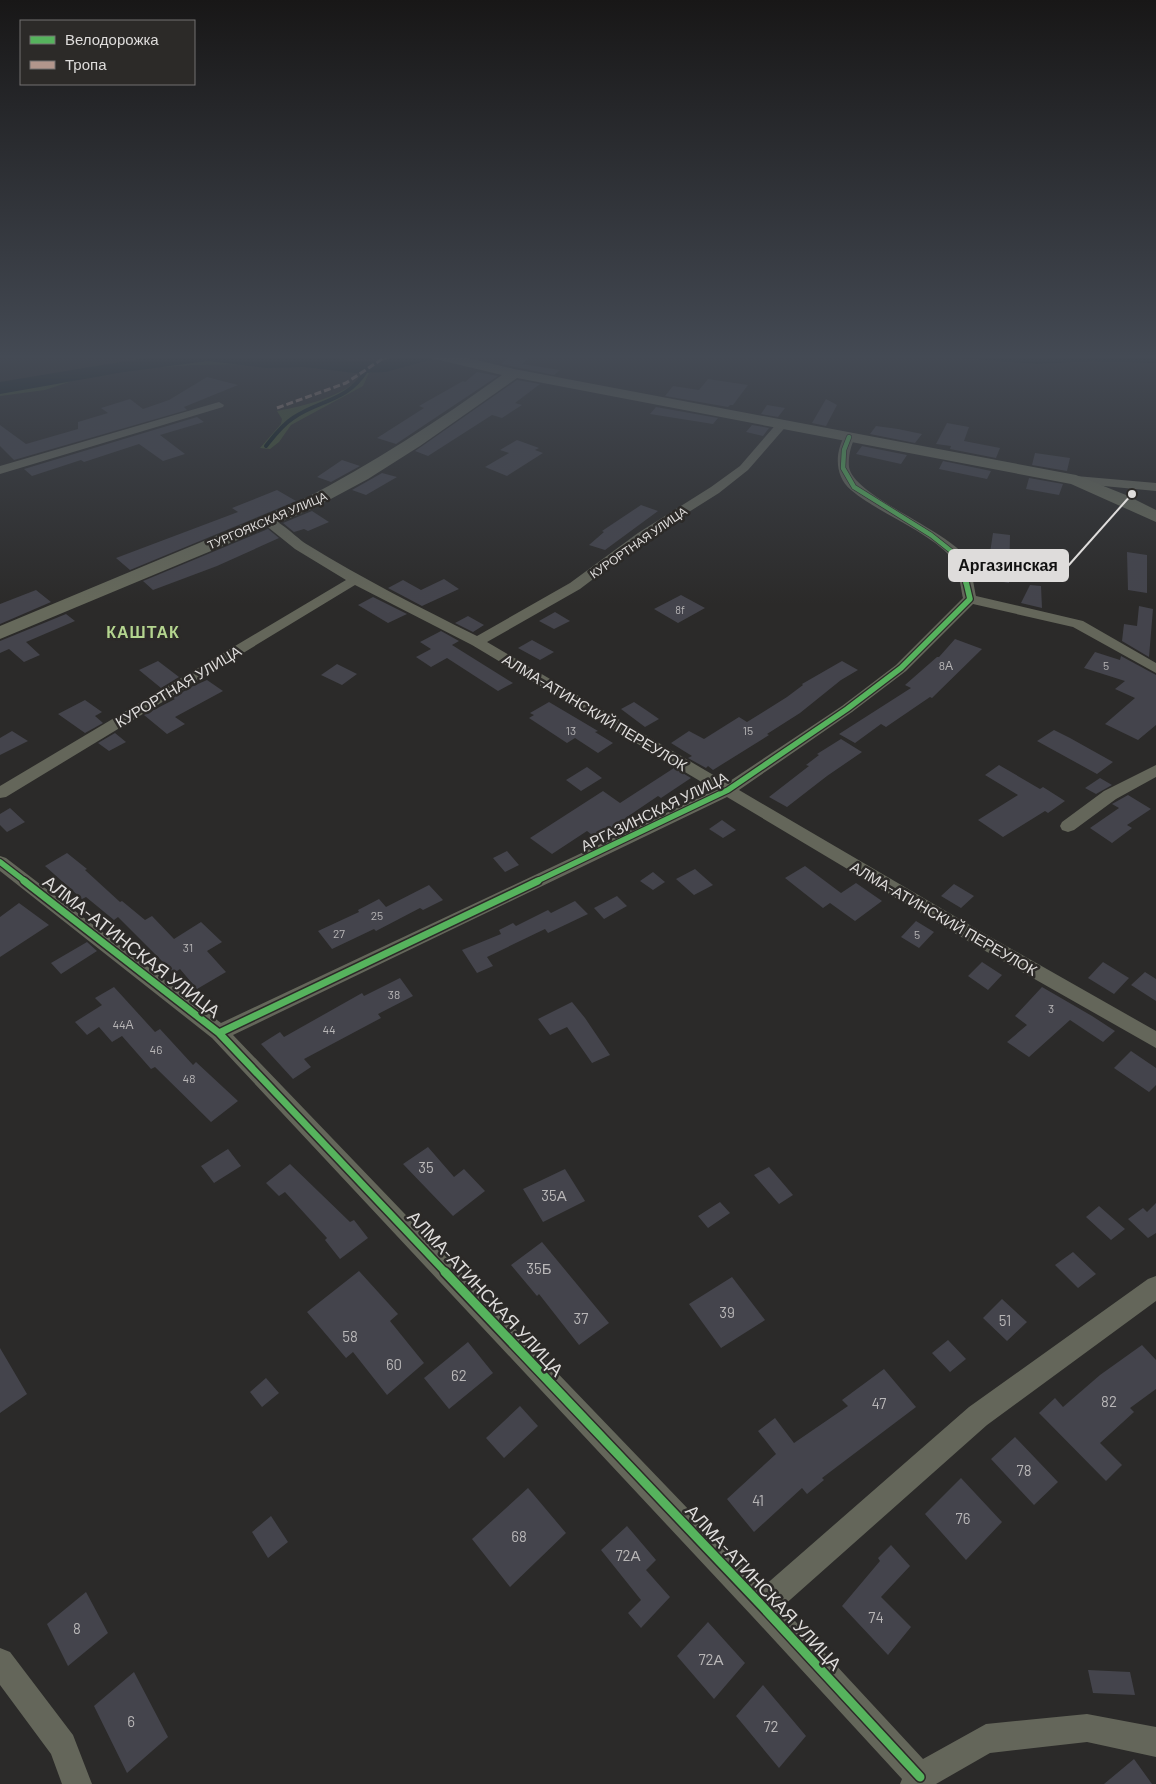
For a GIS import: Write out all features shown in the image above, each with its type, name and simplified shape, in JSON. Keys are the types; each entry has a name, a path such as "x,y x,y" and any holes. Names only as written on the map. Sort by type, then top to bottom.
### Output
{"main road":[{"name":"ТУРГОЯКСКАЯ УЛИЦА","path":"0,633 308,504 372,471 421,438"},
{"path":"856,438 1076,480 1156,517"}],"street":[{"path":"0,470 107,438"},
{"name":"КУРОРТНАЯ УЛИЦА","path":"477,642 575,586 642,536 715,490 744,468 770,438"},
{"path":"849,438 844,450 842,468 854,487 930,535 960,558 970,599 1078,624 1156,669"},
{"path":"1076,480 1156,487"},
{"name":"АЛМА-АТИНСКИЙ ПЕРЕУЛОК","path":"268,521 300,546 355,580 477,642 970,934 1156,1040"},
{"name":"КУРОРТНАЯ УЛИЦА","path":"0,793 355,580"},
{"name":"АРГАЗИНСКАЯ УЛИЦА","path":"220,1033 728,790 847,709 901,668 970,599"},
{"path":"1068,826 1110,795 1156,770"},
{"name":"АЛМА-АТИНСКАЯ УЛИЦА","path":"0,862 220,1033 762,1606 917,1781"},
{"name":"АЛМА-АТИНСКАЯ УЛИЦА","path":"762,1606 978,1416 1156,1287"},
{"path":"0,1662 63,1745 77,1784"},
{"path":"917,1781 986,1739 1087,1728 1156,1742"}],"green space":[{"path":"269,438 282,438 270,449 260,448"}],"building":[{"path":"0,438 18,438 26,444 46,438 89,438 14,460 0,446"},
{"path":"126,438 164,438 185,454 163,461 139,444 32,476 24,469"},
{"path":"378,438 405,438 396,444"},
{"path":"433,438 456,438 428,456 415,451"},
{"path":"891,438 919,438 915,443"},
{"path":"939,438 965,438 964,441 1000,448 996,458 950,449 951,446 936,444"},
{"path":"517,440 539,448 535,450 543,453 507,476 485,467 509,453 500,450"},
{"path":"862,446 907,455 901,464 856,454"},
{"path":"1035,453 1070,458 1067,471 1032,465"},
{"path":"342,460 360,466 331,482 317,477"},
{"path":"943,461 991,471 987,479 939,469"},
{"path":"382,473 397,477 366,495 352,490"},
{"path":"1029,478 1063,484 1059,495 1026,489"},
{"path":"277,490 296,501 130,570 116,558 238,512 232,508"},
{"path":"641,505 658,511 605,550 589,545 604,532 602,531"},
{"path":"312,511 329,522 308,531 304,529 294,532 283,523"},
{"path":"268,529 279,538 217,566 153,590 143,581"},
{"path":"993,533 1010,535 1009,583 986,579"},
{"path":"1127,552 1147,555 1147,593 1128,590"},
{"path":"444,579 459,589 422,606 388,588 403,580 421,590"},
{"path":"1030,585 1041,586 1042,608 1021,603"},
{"path":"36,590 51,602 0,624 0,604"},
{"path":"681,595 705,608 678,623 654,609"},
{"path":"373,597 407,614 388,623 358,605"},
{"path":"1139,606 1153,609 1149,657 1122,641 1124,624 1137,626"},
{"path":"555,612 570,621 554,629 539,621"},
{"path":"66,614 75,621 26,642 40,655 24,662 9,649 0,653 0,641"},
{"path":"468,616 484,625 473,632 455,623"},
{"path":"441,631 459,641 452,645 513,683 498,691 447,658 431,667 416,657 431,649 420,642"},
{"path":"955,639 982,649 932,698 930,697 886,727 881,724 855,743 839,734 911,688 905,685 939,657"},
{"path":"532,640 554,652 540,660 518,648"},
{"path":"1095,652 1120,660 1121,656 1156,675 1156,725 1138,740 1105,724 1135,698 1115,689 1125,681 1084,668"},
{"path":"158,661 179,677 161,688 139,670"},
{"path":"842,661 858,670 841,680 800,713 767,734 769,735 713,770 688,758 692,756 671,743 689,731 704,739 739,717 747,722 787,697 802,684"},
{"path":"337,664 357,674 342,685 321,675"},
{"path":"207,680 223,691 175,717 185,724 167,734 144,715 175,699 173,698 191,687"},
{"path":"85,700 102,712 95,716 103,723 85,733 58,714"},
{"path":"549,702 598,731 595,732 613,743 598,753 575,738 567,743 529,718 534,715 530,713"},
{"path":"634,702 659,719 645,727 621,709"},
{"path":"1054,730 1113,762 1097,774 1037,741"},
{"path":"12,731 28,741 0,755 0,738"},
{"path":"115,733 126,742 109,751 98,743"},
{"path":"841,739 862,752 787,807 769,797 809,766 806,765 819,755 817,754"},
{"path":"999,765 1040,789 1043,787 1065,801 1048,813 1045,811 1003,837 978,820 1018,795 985,775"},
{"path":"587,767 602,778 581,791 566,780"},
{"path":"674,768 691,778 661,798 658,796 596,838 587,831 552,854 530,838 603,791 620,803"},
{"path":"1100,778 1112,785 1096,794 1085,788"},
{"path":"1128,795 1151,809 1127,825 1132,828 1112,843 1090,828 1119,808 1112,804"},
{"path":"10,808 25,822 7,832 0,825 0,814"},
{"path":"722,820 736,830 723,838 709,829"},
{"path":"507,851 519,865 505,872 493,858"},
{"path":"67,853 87,869 85,870 120,902 122,901 145,920 152,916 174,939 201,922 222,942 207,951 226,972 197,989 180,969 174,973 118,917 114,920 86,897 82,899 45,866"},
{"path":"805,866 841,893 856,883 882,901 855,921 830,903 823,908 785,878"},
{"path":"695,869 713,885 694,895 676,879"},
{"path":"653,872 665,882 653,890 640,881"},
{"path":"954,884 974,896 961,908 941,896"},
{"path":"429,885 443,900 423,910 420,908 376,931 374,929 332,949 318,931 359,912 358,910 379,899 386,907"},
{"path":"617,896 627,906 604,919 594,908"},
{"path":"575,901 588,914 548,933 545,929 487,957 493,966 477,973 462,950 501,934 499,930 513,923 516,926 548,910 551,913"},
{"path":"19,903 49,925 0,957 0,917"},
{"path":"916,921 934,932 919,948 901,937"},
{"path":"87,942 97,951 61,974 51,963"},
{"path":"982,962 1002,975 988,990 968,976"},
{"path":"1103,962 1129,978 1114,994 1088,978"},
{"path":"1145,972 1156,979 1156,1001 1131,985"},
{"path":"400,978 413,996 378,1014 381,1018 304,1059 311,1067 293,1079 261,1044 280,1032 284,1037 362,993 364,996"},
{"path":"114,987 155,1032 160,1029 193,1065 196,1062 238,1101 211,1122 155,1067 151,1069 122,1036 112,1042 99,1027 87,1035 75,1022 102,1005 95,998"},
{"path":"1042,987 1115,1031 1103,1042 1070,1020 1029,1057 1007,1042 1027,1025 1015,1016"},
{"path":"572,1002 610,1055 592,1063 567,1027 550,1035 538,1019"},
{"path":"1131,1051 1156,1068 1156,1085 1149,1092 1114,1068"},
{"path":"428,1147 454,1177 464,1169 485,1191 453,1216 403,1164"},
{"path":"228,1149 241,1166 214,1183 201,1166"},
{"path":"290,1164 350,1222 354,1220 368,1238 340,1259 325,1240 327,1238 285,1192 279,1196 266,1183"},
{"path":"769,1167 793,1195 779,1204 754,1175"},
{"path":"565,1169 585,1201 543,1222 523,1189"},
{"path":"720,1202 730,1213 708,1228 698,1216"},
{"path":"1156,1203 1156,1233 1148,1238 1128,1219 1143,1208 1147,1212"},
{"path":"1099,1206 1125,1229 1111,1240 1086,1217"},
{"path":"542,1242 609,1323 579,1345 539,1294 537,1296 511,1265"},
{"path":"1073,1252 1096,1274 1078,1288 1055,1265"},
{"path":"359,1271 398,1314 390,1321 424,1363 387,1395 353,1352 346,1358 307,1312"},
{"path":"732,1277 765,1320 721,1348 689,1304"},
{"path":"1002,1299 1027,1322 1007,1341 983,1318"},
{"path":"948,1340 966,1359 950,1372 932,1353"},
{"path":"468,1342 493,1373 449,1409 424,1378"},
{"path":"1142,1345 1156,1360 1156,1389 1130,1408 1134,1412 1100,1443 1122,1465 1106,1481 1039,1413 1055,1398 1063,1407 1100,1375"},
{"path":"0,1348 27,1394 0,1413"},
{"path":"884,1369 916,1407 822,1478 824,1480 807,1494 802,1488 754,1532 727,1499 776,1454 758,1431 775,1418 794,1443 848,1406 842,1400"},
{"path":"266,1378 279,1393 262,1407 250,1392"},
{"path":"520,1406 538,1426 504,1458 486,1438"},
{"path":"1015,1437 1058,1482 1034,1505 991,1459"},
{"path":"961,1478 1002,1522 966,1560 925,1514"},
{"path":"528,1488 566,1533 510,1587 472,1539"},
{"path":"271,1516 288,1542 268,1558 252,1532"},
{"path":"627,1526 656,1560 646,1570 670,1597 641,1628 628,1613 641,1600 601,1550"},
{"path":"891,1545 910,1566 881,1597 911,1627 888,1655 842,1606 880,1561 878,1558"},
{"path":"86,1592 108,1633 68,1666 47,1624"},
{"path":"708,1622 745,1663 714,1699 677,1656"},
{"path":"1088,1670 1130,1672 1135,1695 1093,1693"},
{"path":"134,1672 168,1737 127,1773 94,1706"},
{"path":"763,1685 806,1736 779,1768 736,1716"},
{"path":"1134,1759 1152,1784 1104,1784"}],"waterway":[{"path":"266,446 273,438"}],"cycle path":[{"path":"219,1033 728,790 847,709 901,668 970,599 960,558 931,535 854,487 843,468 844,450 849,438"},
{"path":"0,862 219,1033 762,1606 920,1777"}],"place":[{"name":"Аргазинская","path":"1132,494"}],"district":[{"name":"КАШТАК","path":"143,631"}]}
